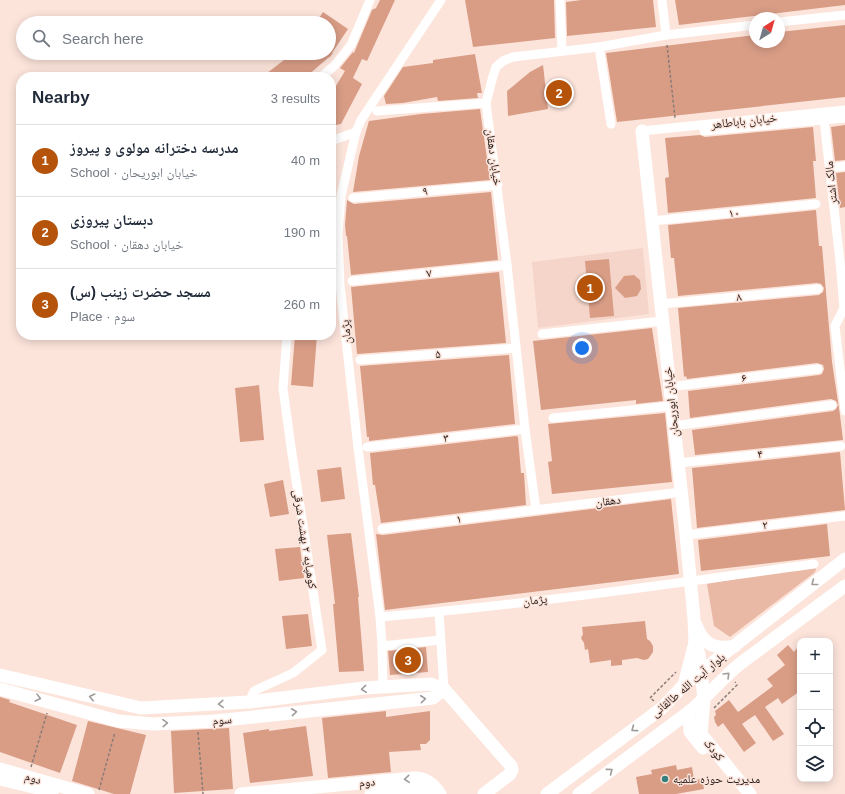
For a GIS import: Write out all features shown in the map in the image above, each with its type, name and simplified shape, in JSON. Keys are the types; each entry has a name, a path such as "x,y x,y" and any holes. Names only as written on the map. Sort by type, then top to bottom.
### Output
{"main road":[{"name":"خیابان ابوریحان","path":"643,134 660,304 686,535 695,642 702,672"},
{"name":"بلوار آیت الله طالقانی","path":"547,794 662,708 680,689 845,559"},
{"name":"بلوار آیت الله طالقانی","path":"579,794 687,714 704,699 727,674 845,586"},
{"path":"694,619 699,635 710,644 721,648 735,646"},
{"path":"687,714 679,712 673,705 673,702 680,689 695,642"},
{"name":"کودک","path":"702,672 704,699 701,734 750,794"},
{"name":"سوم","path":"0,675 141,708 249,702 364,688 430,684 444,689"},
{"name":"سوم","path":"0,689 118,721 153,724 197,722 433,698 444,689"},
{"path":"444,689 511,766 512,770 510,774 484,794"},
{"name":"کودک","path":"687,714 690,732 740,794"},
{"name":"دوم","path":"0,769 88,794"},
{"name":"دوم","path":"241,794 414,778 420,778 426,788 371,794"},
{"name":"دوم","path":"0,779 38,788 52,794"},
{"path":"426,788 434,786 440,794"}],"street":[{"path":"327,72 334,66 351,45 370,0"},
{"path":"560,0 562,51"},
{"path":"662,0 666,35"},
{"name":"پژمان","path":"383,687 380,617 358,448 340,285 338,234 341,196 356,132 361,120 439,2"},
{"path":"785,21 845,15"},
{"name":"خیابان دهقان","path":"536,510 525,429 498,185 486,103 492,76 496,67 503,61 513,57 598,47 666,35 749,26"},
{"path":"598,47 611,124"},
{"path":"377,111 486,103"},
{"name":"خیابان باباطاهر","path":"643,134 676,128 845,110"},
{"name":"خیابان باباطاهر","path":"643,134 845,118"},
{"name":"مالک اشتر","path":"824,120 835,216 843,261 844,308 835,326 842,358 845,406"},
{"path":"336,139 356,132"},
{"path":"830,168 845,166"},
{"name":"۹","path":"353,198 498,185"},
{"name":"۱۰","path":"652,221 816,204"},
{"path":"835,216 845,214"},
{"name":"۷","path":"352,281 507,265"},
{"name":"۸","path":"660,304 818,289"},
{"path":"542,334 662,321"},
{"name":"کوهپایه ۲ بهشت شرقی","path":"249,702 254,691 292,674 322,650 283,388 288,340"},
{"name":"۵","path":"360,360 516,348"},
{"name":"۶","path":"669,387 818,369"},
{"path":"674,426 832,405"},
{"path":"553,418 671,406"},
{"name":"۳","path":"367,447 525,429"},
{"name":"۴","path":"678,463 841,446"},
{"name":"دهقان","path":"536,510 681,492"},
{"name":"۱","path":"382,528 536,510"},
{"name":"۲","path":"686,535 845,516"},
{"name":"پژمان","path":"380,617 439,612 814,564"},
{"path":"439,612 444,689"},
{"path":"382,646 440,640"}],"path":[{"path":"666,35 676,128"},
{"path":"28,776 51,702"},
{"path":"98,794 118,721"},
{"path":"197,722 203,794"}],"shaded area":[{"path":"643,248 649,314 538,328 532,262"},
{"path":"811,566 815,567 816,570 814,573 730,637 714,626 707,584"}],"building":[{"path":"380,0 395,0 367,61 362,59 353,78 362,84 341,124 336,125 336,86 345,71 340,68 353,52 354,53 372,10 376,8"},
{"path":"465,0 554,0 555,38 473,47"},
{"path":"581,0 653,0 656,27 567,36 566,2"},
{"path":"675,0 845,0 845,5 785,12 749,12 749,17 679,25"},
{"path":"323,12 329,16 320,16"},
{"path":"336,21 348,29 336,47"},
{"path":"845,25 845,97 617,122 606,53 749,36 749,48 785,48 785,31"},
{"path":"475,54 482,93 477,93 478,98 438,101 437,97 403,103 386,104 384,96 403,67 433,63 433,60"},
{"path":"284,60 326,60 312,72 268,72"},
{"path":"543,65 548,109 508,116 507,91 530,72"},
{"path":"480,109 490,180 353,192 359,156 369,121 421,114"},
{"path":"845,125 845,160 835,161 831,127"},
{"path":"813,127 816,161 813,161 816,198 668,213 665,178 669,177 665,138 700,135 705,137"},
{"path":"845,172 845,207 840,208 836,173"},
{"path":"491,192 498,260 351,275 345,225 347,200 354,204"},
{"path":"816,210 819,246 822,246 832,362 843,440 695,455 692,430 833,411 838,405 836,401 831,399 690,418 688,391 819,375 822,374 824,369 823,365 817,363 687,379 686,376 684,377 678,308 819,295 823,292 824,288 821,284 817,283 678,296 674,258 671,258 668,225"},
{"path":"609,259 614,316 590,318 585,261"},
{"path":"499,272 506,343 357,354 351,287"},
{"path":"634,275 640,280 641,289 637,296 625,298 615,288 624,276"},
{"path":"652,328 663,401 636,404 636,400 541,410 533,341"},
{"path":"295,340 317,340 313,387 291,385"},
{"path":"509,355 515,424 369,441 369,437 367,437 360,366"},
{"path":"259,385 264,440 240,442 235,388"},
{"path":"665,413 672,482 552,494 548,462 552,461 548,424"},
{"path":"516,436 518,437 521,473 524,473 526,505 381,523 375,485 373,485 370,453"},
{"path":"840,452 845,510 697,528 692,468"},
{"path":"341,467 345,499 321,502 317,470"},
{"path":"283,480 289,514 270,517 264,484"},
{"path":"671,499 679,574 385,610 376,534 383,535"},
{"path":"827,524 830,556 701,571 698,540"},
{"path":"351,533 359,597 364,671 339,672 333,604 335,604 327,535"},
{"path":"300,547 304,578 279,581 275,549"},
{"path":"308,614 312,646 286,649 282,616"},
{"path":"645,621 647,639 653,646 653,652 648,659 644,660 637,658 622,660 622,665 611,666 611,660 590,663 588,649 585,650 584,643 581,638 583,634 582,627"},
{"path":"788,645 794,652 797,648 797,693 782,704 778,698 765,707 784,734 773,741 755,715 742,724 756,743 744,752 723,723 718,727 714,717 716,715 715,711 729,700 738,712 773,686 767,679 785,665 777,655"},
{"path":"426,647 428,672 390,675 388,651"},
{"path":"0,697 10,700 9,702 77,725 60,773 0,752"},
{"path":"386,711 386,717 430,711 430,740 426,744 420,744 421,750 389,752 391,772 328,778 322,718"},
{"path":"88,721 146,735 130,794 114,794 72,781"},
{"path":"306,726 313,776 250,783 243,733"},
{"path":"229,728 233,789 174,793 171,731"},
{"name":"مدیریت حوزه علمیه","path":"676,765 677,770 692,767 694,780 702,779 704,789 676,794 639,794 636,777 652,774 651,770"}],"place":[{"name":"دبستان پیروزی","path":"559,93"},
{"name":"مدرسه دخترانه مولوی و پیروز","path":"590,288"},
{"name":"مسجد حضرت زینب (س)","path":"408,660"},
{"name":"مدیریت حوزه علمیه","path":"665,779"}]}
